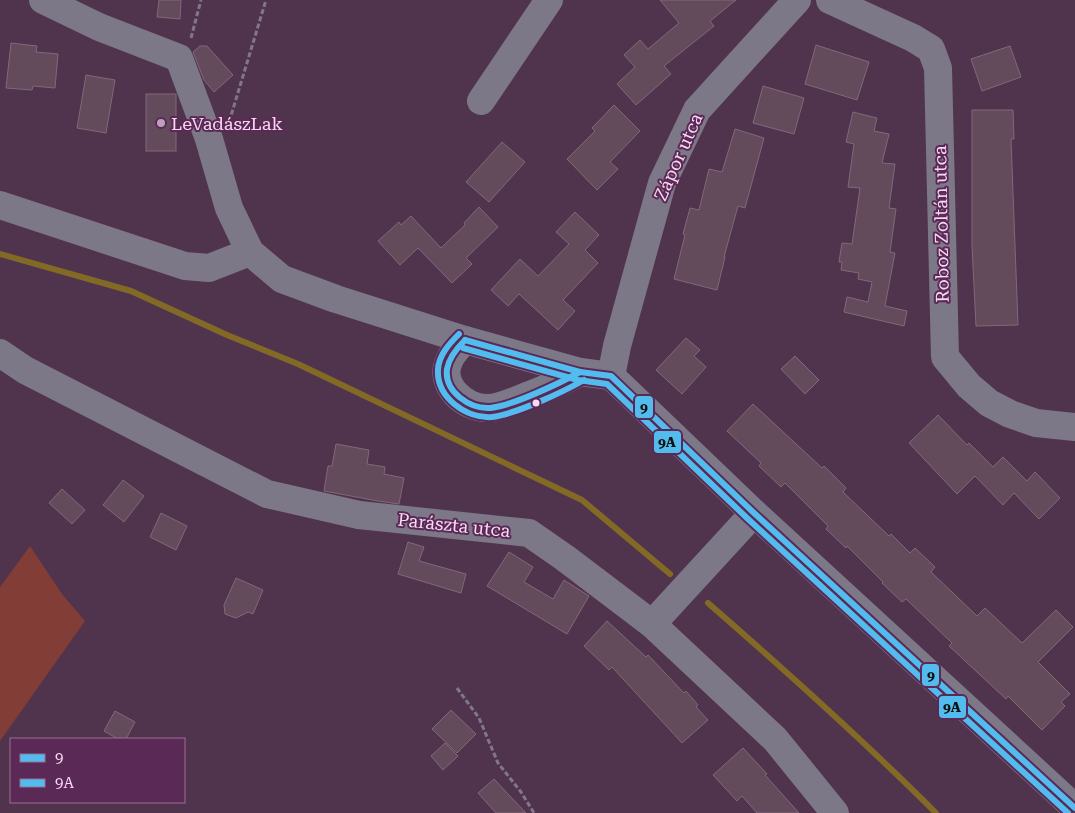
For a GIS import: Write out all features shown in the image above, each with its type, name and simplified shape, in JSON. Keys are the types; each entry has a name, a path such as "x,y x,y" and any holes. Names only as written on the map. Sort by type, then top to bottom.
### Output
{"street":[{"path":"42,0 99,27 179,58 209,139 229,208 250,252 282,279 336,299 465,340 580,372 611,376 754,513 1075,808"},
{"path":"481,100 550,0"},
{"name":"Zápor utca","path":"611,376 617,346 662,183 697,110 797,0"},
{"name":"Roboz Zoltán utca","path":"830,0 913,38 931,49 938,68 945,357 969,386 989,403 1010,414 1036,423 1075,428"},
{"path":"0,205 184,266 209,268 250,252"},
{"path":"465,340 448,361 446,378 454,393 473,407 489,409 560,384 580,372"},
{"name":"Parászta utca","path":"0,353 24,370 267,494 359,515 529,533 652,624 775,739 836,813"},
{"path":"652,624 754,513"}],"path":[{"path":"179,58 191,38 201,0"},
{"path":"209,139 230,119 266,0"},
{"path":"457,688 480,718 498,763 521,792 534,813"}],"shaded area":[{"path":"30,546 62,594 85,621 0,741 0,587"}],"building":[{"path":"159,0 181,0 180,19 157,17"},
{"path":"660,0 736,0 710,21 714,26 664,66 671,74 636,105 617,84 635,67 624,55 640,40 648,49 679,23"},
{"path":"11,43 37,46 36,52 58,54 55,88 33,86 32,90 6,88"},
{"path":"816,45 869,62 857,100 805,84"},
{"path":"200,46 207,46 233,75 214,92 204,80 193,52"},
{"path":"1010,46 1021,77 982,91 971,59"},
{"path":"86,75 115,80 106,133 77,128"},
{"path":"763,86 804,98 794,134 753,123"},
{"name":"LeVadászLak","path":"146,94 176,94 176,151 146,151"},
{"path":"614,105 640,131 610,162 618,169 597,190 567,159 595,131 592,128"},
{"path":"972,110 1013,110 1014,139 1011,139 1018,325 976,326 972,246"},
{"path":"853,112 877,118 874,131 889,134 882,163 895,164 889,208 896,209 890,252 895,253 885,306 907,311 904,326 844,312 847,297 868,302 872,282 858,279 859,273 841,270 842,262 839,262 842,243 852,244 860,188 848,187 854,144 846,142"},
{"path":"735,129 764,138 745,208 738,206 717,290 674,279 690,208 699,210 709,169 722,172"},
{"path":"502,142 525,162 489,202 466,182"},
{"path":"479,207 498,227 466,258 472,264 452,283 418,248 400,265 378,241 399,222 401,225 411,216 441,248 465,225 464,223"},
{"path":"575,212 599,235 585,250 598,263 563,300 575,311 558,330 519,294 508,306 491,290 520,259 538,276 569,244 556,232"},
{"path":"686,338 700,350 694,356 706,367 682,394 656,370"},
{"path":"795,356 819,380 805,394 781,369"},
{"path":"753,404 822,468 824,466 846,488 843,492 889,536 891,534 910,553 915,548 935,567 931,572 977,616 985,608 1022,643 1056,610 1073,627 1038,662 1070,694 1061,702 1065,706 1042,730 1008,696 1006,699 949,646 952,643 906,599 902,602 847,546 846,548 826,529 828,526 785,483 781,487 759,466 761,463 727,431"},
{"path":"938,415 967,445 969,443 993,467 1003,457 1027,481 1035,472 1060,498 1039,519 1014,493 1003,505 975,476 957,494 909,443"},
{"path":"336,444 369,450 367,464 385,467 384,474 404,478 399,504 324,491 328,466 332,466"},
{"path":"123,480 144,496 124,522 103,505"},
{"path":"62,489 85,510 72,524 49,503"},
{"path":"161,513 187,526 176,550 150,537"},
{"path":"408,542 424,547 419,561 466,574 461,593 398,574"},
{"path":"509,552 533,567 524,582 553,599 564,580 589,596 567,634 487,586"},
{"path":"236,578 263,590 253,614 248,612 236,618 225,614 224,605"},
{"path":"607,621 646,657 648,655 684,693 686,691 698,705 696,707 708,720 682,743 612,667 609,670 584,646"},
{"path":"451,710 476,734 457,753 432,729"},
{"path":"115,711 135,722 127,738 116,738 104,731"},
{"path":"445,743 458,756 443,770 431,756"},
{"path":"743,748 799,813 757,813 742,796 737,801 713,775"},
{"path":"494,779 526,813 496,813 478,793"}],"waterway":[{"path":"0,254 131,291 227,335 298,364 582,500 670,574"},
{"path":"708,603 824,706 936,813"}],"transit line":[{"name":"9A","path":"459,334 442,354 438,369 439,379 447,397 454,404 472,414 492,417 514,412 584,380"},
{"name":"9","path":"465,340 580,372 611,376 754,513 1075,808"},
{"name":"9","path":"465,340 451,357 447,369 447,377 454,392 474,406 490,408 511,403 549,388 580,372"},
{"name":"9A","path":"463,348 578,380 607,384 748,519 1068,813"}],"place":[{"name":"LeVadászLak","path":"161,123"}]}
